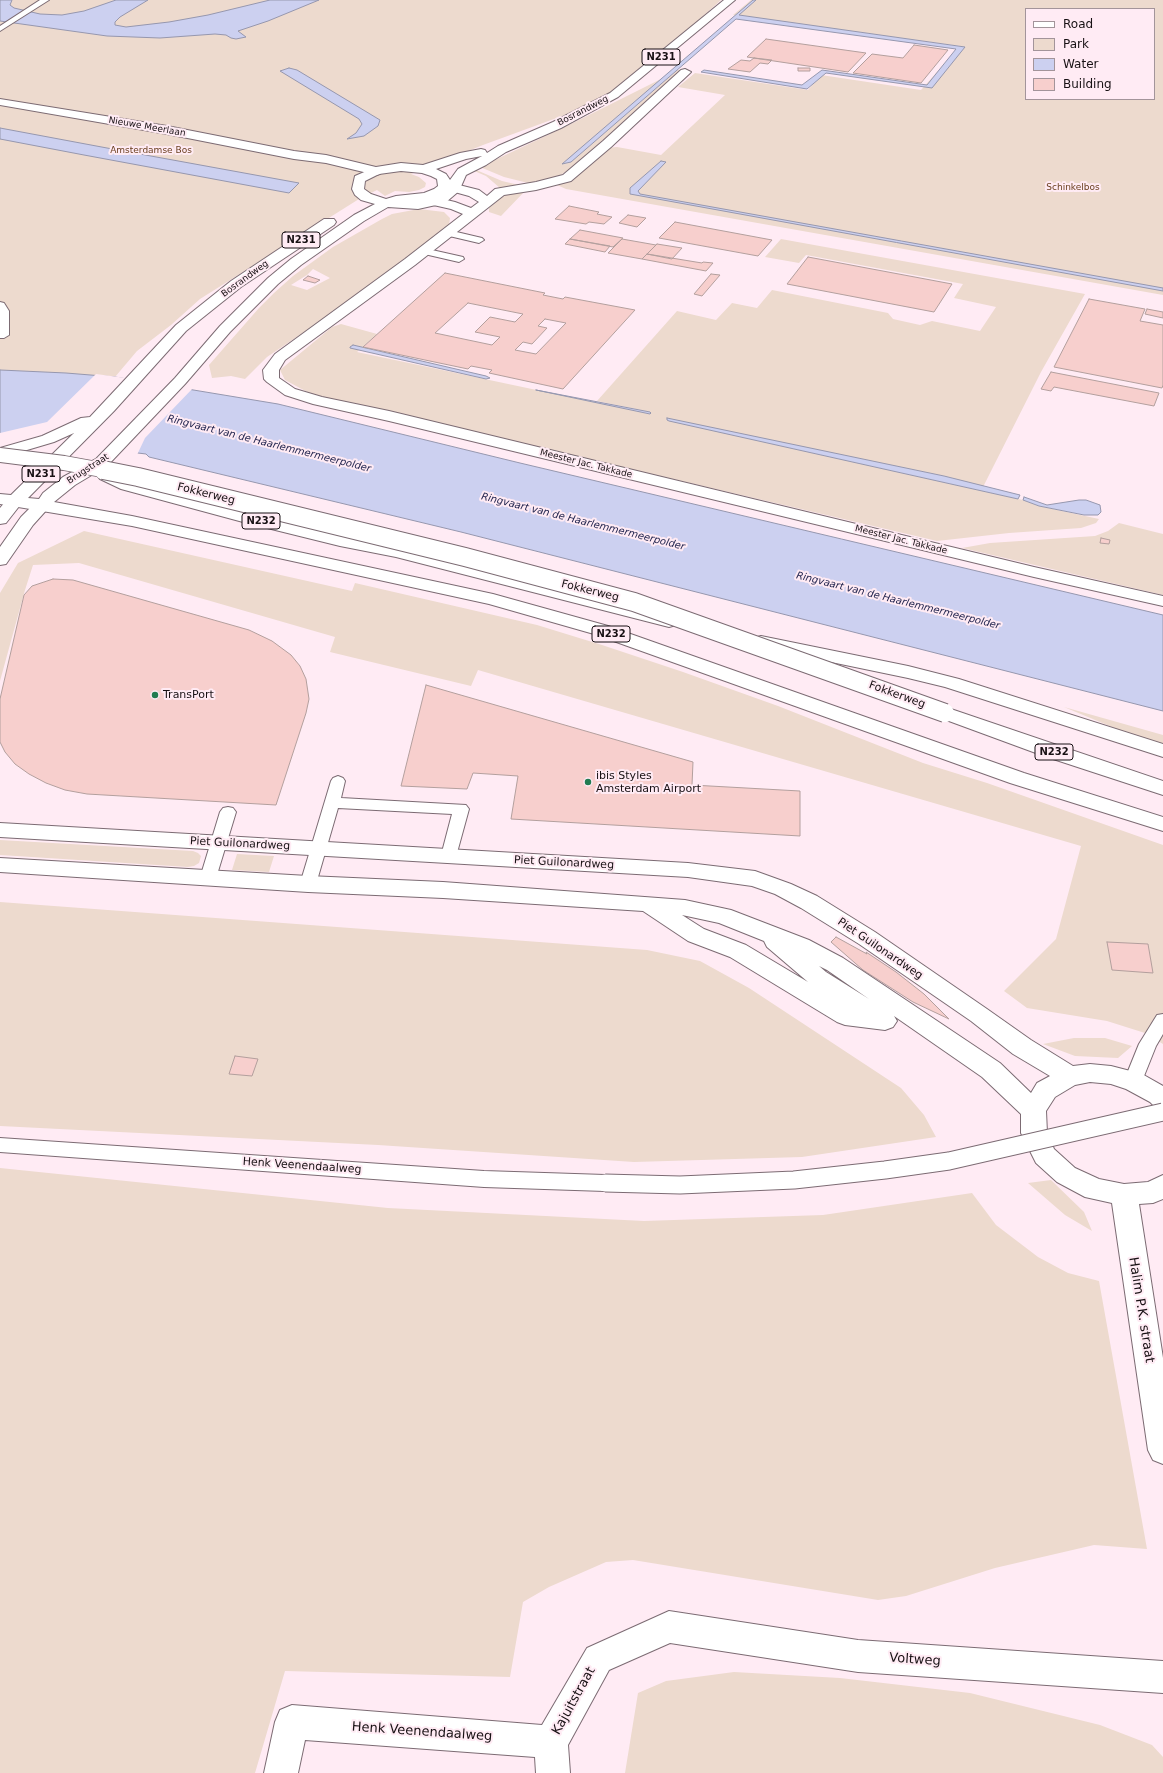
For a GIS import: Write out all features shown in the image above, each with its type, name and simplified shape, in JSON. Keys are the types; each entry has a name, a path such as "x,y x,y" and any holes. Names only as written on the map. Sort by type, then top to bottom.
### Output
{"main road":[{"name":"Bosrandweg","path":"452,184 462,172 482,162 502,149 557,125 614,95 730,0"},
{"path":"452,184 474,193 487,202 500,192 567,178 607,144 685,72"},
{"name":"Nieuwe Meerlaan","path":"0,102 166,130 294,155 326,159 376,171"},
{"name":"Bosrandweg","path":"424,169 464,156 502,149"},
{"name":"Nieuwe Meerlaan","path":"294,155 359,179"},
{"name":"N231","path":"359,179 376,171 401,167 424,169 435,173 442,177 445,182 452,184"},
{"path":"359,179 358,189 366,197"},
{"name":"N231","path":"366,197 386,203 418,205 434,201 448,194 452,184"},
{"name":"N231","path":"386,203 396,200 426,197 439,192 452,184"},
{"name":"Bosrandweg","path":"180,381 225,329 273,282 350,214 366,197"},
{"path":"434,201 455,206 473,214"},
{"name":"Meester Jac. Takkade","path":"487,202 448,233 280,357 271,370 272,379 281,387 290,392 318,401 389,416 1163,602"},
{"name":"Bosrandweg","path":"350,214 359,218 386,203"},
{"name":"Bosrandweg","path":"108,408 181,328 273,258 350,214 368,219 401,205"},
{"name":"Brugstraat","path":"0,560 19,532 57,490 106,459 180,381"},
{"name":"N231","path":"8,500 31,484 108,408"},
{"name":"N232","path":"0,454 34,444 74,428 108,408"},
{"name":"Fokkerweg","path":"0,454 64,463 138,477 465,557 634,602 1051,751 1163,788"},
{"name":"N232","path":"106,459 101,468 106,475 127,485 249,518 354,544 397,552 643,615 745,639 908,672 944,681 1163,751"},
{"name":"N232","path":"8,500 95,484 127,485"},
{"path":"0,519 8,500"},
{"name":"N232","path":"8,500 43,504 132,521 493,599 601,630 707,666 1017,778 1163,824"},
{"name":"Piet Guilonardweg","path":"0,830 688,870 755,879 783,889 809,902 867,938 979,1015 1022,1047 1070,1076"},
{"path":"0,865 308,884 443,890 647,904 685,908 723,916 801,946 835,964 991,1070 1034,1111"},
{"path":"647,904 696,935 738,951 844,1016 928,1028"},
{"path":"765,932 818,978 885,1021"},
{"path":"1163,1099 1159,1095 1133,1081 1111,1075 1090,1073 1070,1076 1046,1090 1034,1111 1034,1133 1045,1156 1066,1175 1094,1189 1124,1195 1152,1192 1163,1186"},
{"name":"Halim P.K. straat","path":"1124,1195 1160,1405 1163,1450"},
{"name":"Voltweg","path":"669,1627 858,1656 1163,1677"},
{"name":"Kajuitstraat","path":"552,1757 598,1659 669,1627"},
{"name":"Henk Veenendaalweg","path":"281,1773 292,1722 552,1757"}],"lane":[{"path":"2,28 45,0"},
{"path":"448,233 480,240"},
{"path":"423,251 459,259"},
{"path":"0,305 4,311 4,335 0,335"},
{"path":"308,884 338,781"},
{"path":"332,803 461,809 449,856"},
{"path":"208,878 228,812"},
{"path":"1133,1081 1148,1044 1163,1020"},
{"name":"Henk Veenendaalweg","path":"0,1145 476,1178 680,1185 794,1180 885,1170 949,1160 1163,1112"}],"green space":[{"name":"Amsterdamse Bos","path":"0,0 721,0 642,71 603,101 483,145 411,174 419,177 426,183 425,187 419,190 409,192 395,191 385,196 377,190 359,199 200,299 171,325 137,351 115,377 0,416"},
{"name":"Schinkelbos","path":"751,0 1163,0 1163,295 566,189 557,185 571,181 607,148 617,147 661,155 725,95 678,87 695,73 808,90 821,75 921,90 960,46 733,15"},
{"path":"677,70 683,70 596,148 557,177 528,183 504,177 480,167 663,78 565,165 587,148"},
{"path":"474,169 502,181 519,185 500,188 486,176 472,170"},
{"path":"525,191 501,216 489,212 489,208 504,195"},
{"path":"419,209 444,212 450,218 449,225 377,283 267,357 245,379 231,376 212,378 209,365 274,293 293,276 333,247 392,214","holes":["313,269 330,278 307,290 291,285 307,275"]},
{"path":"781,239 1085,294 1041,372 983,487 944,476 667,420 1023,500 1039,506 1099,519 1096,523 1081,528 1009,533 937,541 311,394 285,380 280,370 332,327 341,324 377,334 357,352 650,414 650,412 597,401 677,311 716,320 732,303 757,308 772,290 888,313 893,319 920,325 932,321 980,331 996,307 954,298 963,284 806,255 799,263 765,257"},
{"path":"1119,523 1163,534 1163,595 962,548 990,543 1095,536 1108,531"},
{"path":"84,531 352,591 355,583 537,625 683,672 778,706 923,763 987,783 1163,845 1163,1044 1145,1033 1107,1021 1027,1008 1004,991 1056,939 1081,846 478,670 471,686 330,652 335,637 79,563 33,565 0,681 0,593 18,563"},
{"path":"1064,707 1163,735 1163,747 1148,742"},
{"path":"0,840 193,851 201,856 199,863 188,867 0,855"},
{"path":"237,854 274,856 269,872 232,870"},
{"path":"0,902 647,950 700,961 749,988 901,1088 924,1115 936,1137 802,1157 634,1162 378,1145 0,1126"},
{"path":"1074,1038 1105,1038 1132,1046 1118,1058 1075,1056 1043,1044"},
{"path":"0,1168 388,1208 644,1221 823,1215 972,1193 996,1225 1038,1257 1068,1273 1099,1281 1147,1549 1094,1545 995,1568 906,1596 878,1600 633,1560 606,1562 549,1587 523,1602 510,1677 285,1671 255,1773 0,1773"},
{"path":"1051,1180 1084,1212 1092,1231 1065,1215 1028,1183"},
{"path":"734,1672 840,1678 970,1693 1100,1725 1152,1745 1163,1757 1163,1773 625,1773 638,1693 666,1681"}],"water":[{"path":"0,0 12,0 10,5 14,8 40,14 62,15 84,11 116,0 148,0 120,17 115,22 115,25 126,27 169,22 208,15 270,0 319,0 268,21 238,31 246,37 236,39 226,35 215,34 160,38 107,36 0,21"},
{"path":"753,0 756,0 739,15 965,47 932,88 826,73 807,89 701,72 704,70 802,85 822,70 927,85 956,49 736,19 571,162 562,164"},
{"path":"289,68 297,70 380,120 378,126 364,136 347,139 356,133 362,124 359,119 280,71"},
{"path":"0,128 299,183 289,193 0,139"},
{"path":"661,161 666,162 638,191 640,194 1163,288 1163,291 630,194 630,188"},
{"path":"353,345 490,378 486,379 350,348"},
{"name":"Ringvaart van de Haarlemmermeerpolder","path":"0,370 115,377 278,404 520,463 1163,615 1163,711 461,532 149,457 146,454 0,436"},
{"path":"536,390 650,412 651,413 650,414"},
{"path":"667,418 944,476 1020,495 1018,499 669,421"},
{"path":"1024,497 1047,505 1086,500 1100,505 1101,512 1098,515 1084,515 1039,506 1023,500"}],"pier":[{"path":"96,374 194,387 145,438 137,455 0,438 0,433 47,422"}],"building":[{"path":"766,39 866,53 848,72 747,57"},
{"path":"914,45 948,50 921,83 853,73 872,54 903,58"},
{"path":"754,58 772,60 768,64 760,63 750,72 728,69 741,60 750,61"},
{"path":"798,68 810,68 810,71 798,71"},
{"path":"569,206 599,212 597,214 612,217 604,224 589,222 586,224 555,219"},
{"path":"628,215 646,218 637,227 619,223"},
{"path":"675,222 772,240 758,256 659,238"},
{"path":"580,230 623,238 613,247 570,239"},
{"path":"570,239 610,246 605,252 565,244"},
{"path":"622,239 656,245 642,259 608,253"},
{"path":"657,244 682,248 672,259 647,254"},
{"path":"647,254 702,263 713,263 706,271 642,259"},
{"path":"808,257 952,284 934,312 787,284"},
{"path":"445,273 545,293 543,295 563,299 565,297 635,310 563,389 489,373 492,370 471,366 468,369 363,347","holes":["468,303 523,314 515,322 490,317 475,332 500,337 492,345 435,333","545,319 566,323 536,354 515,350 523,342 532,344 547,328 538,326"]},
{"path":"711,274 720,275 702,296 694,294"},
{"path":"308,276 320,280 315,283 303,280"},
{"path":"1089,299 1145,309 1140,321 1163,325 1162,388 1054,367"},
{"path":"1147,309 1163,312 1163,318 1145,314"},
{"path":"1051,372 1159,393 1154,406 1054,387 1051,391 1041,389"},
{"path":"1101,538 1110,540 1109,544 1100,543"},
{"name":"TransPort","path":"53,579 73,580 249,630 272,641 291,655 300,666 306,679 309,699 306,713 276,805 87,794 65,790 46,783 29,774 15,764 5,752 0,742 0,699 24,595 32,586"},
{"path":"426,685 693,762 692,785 800,791 800,836 511,819 518,776 473,773 467,789 401,786"},
{"path":"836,937 867,954 866,952 896,972 924,994 949,1019 913,1002 863,970 831,942"},
{"path":"1107,942 1148,944 1153,973 1112,970"},
{"path":"235,1056 258,1059 252,1076 229,1074"}],"place":[{"name":"TransPort","path":"155,695"},
{"name":"ibis Styles Amsterdam Airport","path":"588,782"}]}
